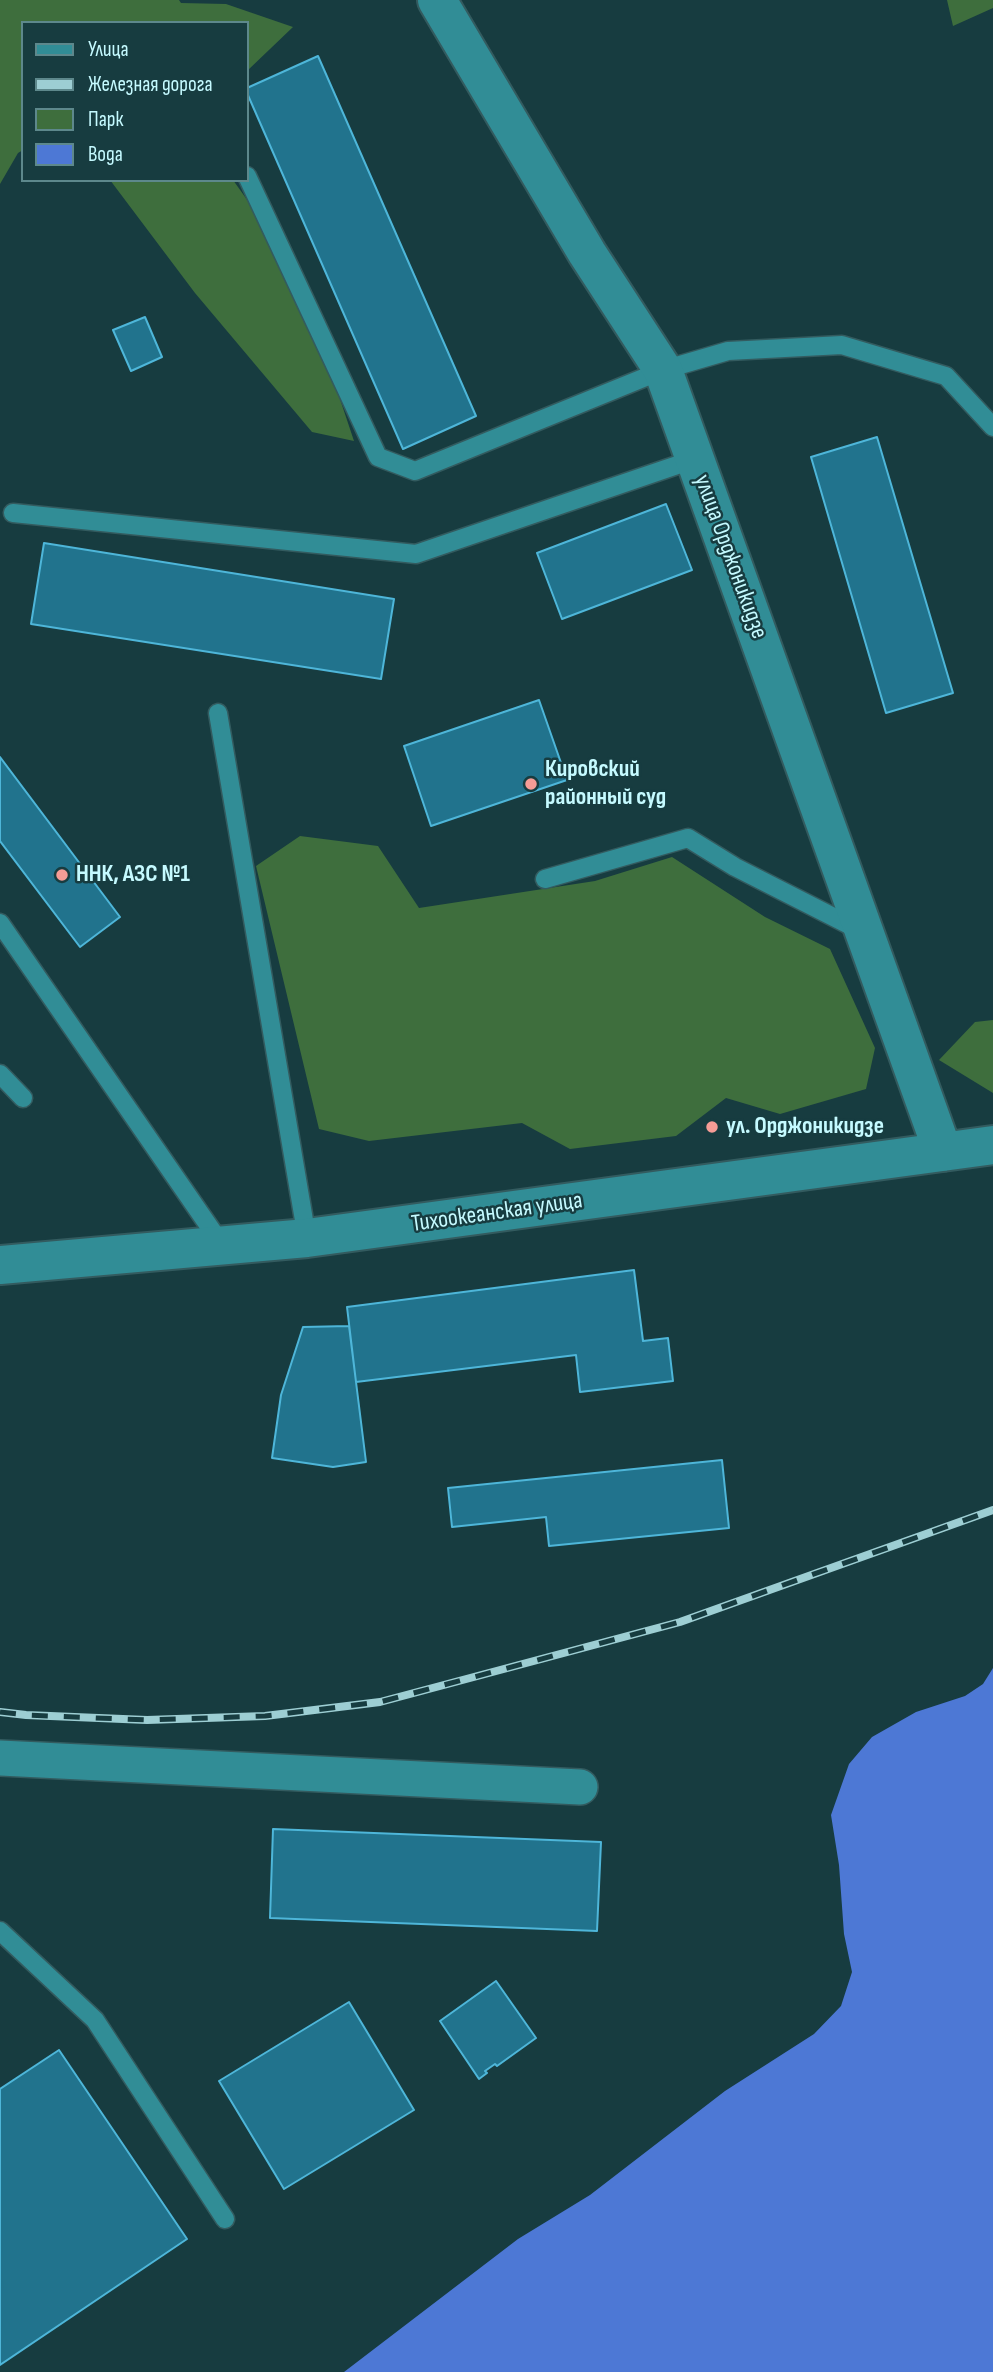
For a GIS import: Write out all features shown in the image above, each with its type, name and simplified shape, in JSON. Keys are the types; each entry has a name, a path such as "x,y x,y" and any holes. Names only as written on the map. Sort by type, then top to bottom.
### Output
{"street":[{"name":"улица Орджоникидзе","path":"436,0 587,253 663,370 943,1152"},
{"name":"Тихоокеанская улица","path":"0,1265 307,1238 993,1145"},
{"path":"0,1758 580,1787"}],"lane":[{"path":"248,178 378,457 415,471 663,370 728,351 842,345 946,376 993,427"},
{"path":"13,513 416,554 695,459"},
{"path":"218,713 307,1238"},
{"path":"545,880 688,838 735,867 864,933"},
{"path":"0,923 222,1245"},
{"path":"0,1074 23,1098"},
{"path":"0,1931 95,2020 225,2219"}],"green space":[{"path":"0,0 179,0 181,3 226,4 293,27 248,70 248,21 21,21 21,151 0,184"},
{"path":"947,0 993,0 993,8 953,26"},
{"path":"112,182 234,182 297,270 354,441 312,432 195,293"},
{"path":"300,836 378,846 419,908 595,881 672,857 765,917 830,949 875,1048 866,1089 780,1114 726,1098 676,1136 570,1149 522,1123 369,1141 319,1129 256,866"},
{"path":"993,1020 993,1093 939,1060 975,1022"}],"water":[{"path":"993,1668 993,2372 344,2372 518,2239 590,2195 725,2091 814,2034 841,2006 852,1972 844,1934 839,1865 831,1815 849,1764 872,1737 916,1712 965,1696 983,1684"}],"building":[{"path":"318,56 476,416 403,449 248,95 248,88"},
{"path":"145,317 162,357 131,371 113,330"},
{"path":"877,437 953,693 886,713 811,457"},
{"path":"666,504 692,570 562,619 537,553"},
{"path":"44,543 394,599 381,679 31,624"},
{"path":"539,700 567,780 431,826 404,746"},
{"path":"0,757 120,917 80,947 0,841"},
{"path":"634,1270 643,1341 668,1338 673,1381 580,1392 576,1355 356,1382 347,1307"},
{"path":"349,1326 366,1462 333,1467 272,1458 281,1395 303,1327"},
{"path":"722,1460 729,1528 549,1546 546,1517 452,1527 448,1488"},
{"path":"273,1829 601,1842 597,1931 270,1918"},
{"path":"496,1981 536,2038 497,2066 495,2064 485,2071 487,2073 479,2079 440,2021"},
{"path":"349,2002 414,2110 284,2189 219,2081"},
{"path":"59,2050 187,2239 0,2365 0,2089"}],"railway":[{"path":"0,1712 147,1720 265,1716 380,1702 680,1622 993,1510"}],"place":[{"name":"Кировский районный суд","path":"531,784"},
{"name":"ННК, АЗС №1","path":"62,875"},
{"name":"ул. Орджоникидзе","path":"712,1127"}]}
